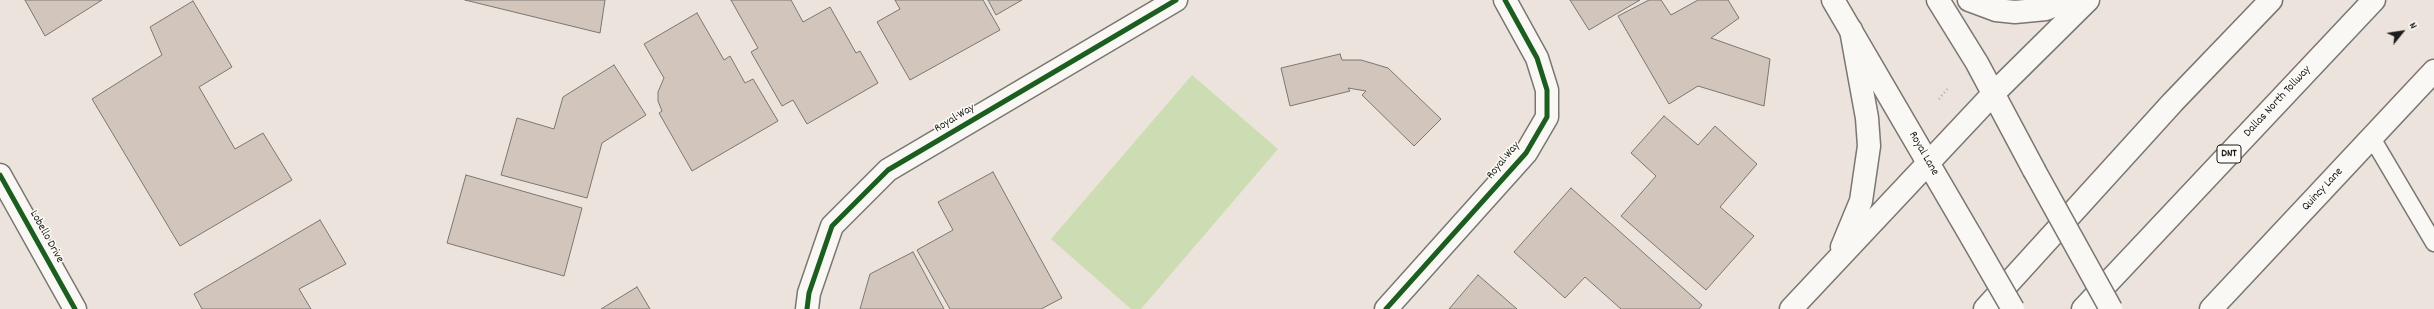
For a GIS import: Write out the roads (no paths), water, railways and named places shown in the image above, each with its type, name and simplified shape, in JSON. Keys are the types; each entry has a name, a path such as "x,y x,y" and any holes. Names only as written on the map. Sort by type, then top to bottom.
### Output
{"main road":[{"name":"Royal Way","path":"807,309 809,293 832,226 888,170 1176,0"},
{"name":"Royal Way","path":"1386,309 1526,153 1547,117 1547,90 1537,58 1505,0"},
{"name":"Royal Lane","path":"1833,0 2013,309"},
{"path":"1938,0 1978,63 2034,170 2111,309"},
{"path":"1970,0 1996,10 2015,12 2046,9 2067,0"},
{"path":"1791,309 1927,162 2088,0"},
{"path":"1985,309 2173,102 2271,0"},
{"name":"Dallas North Tollway","path":"2083,309 2374,0"},
{"path":"1836,261 1861,200 1869,146 1867,118 1851,30"},
{"name":"Quincy Lane","path":"2211,309 2434,71"},
{"name":"Lobello Drive","path":"0,175 75,309"}],"lane":[{"path":"2372,138 2434,243"}]}
